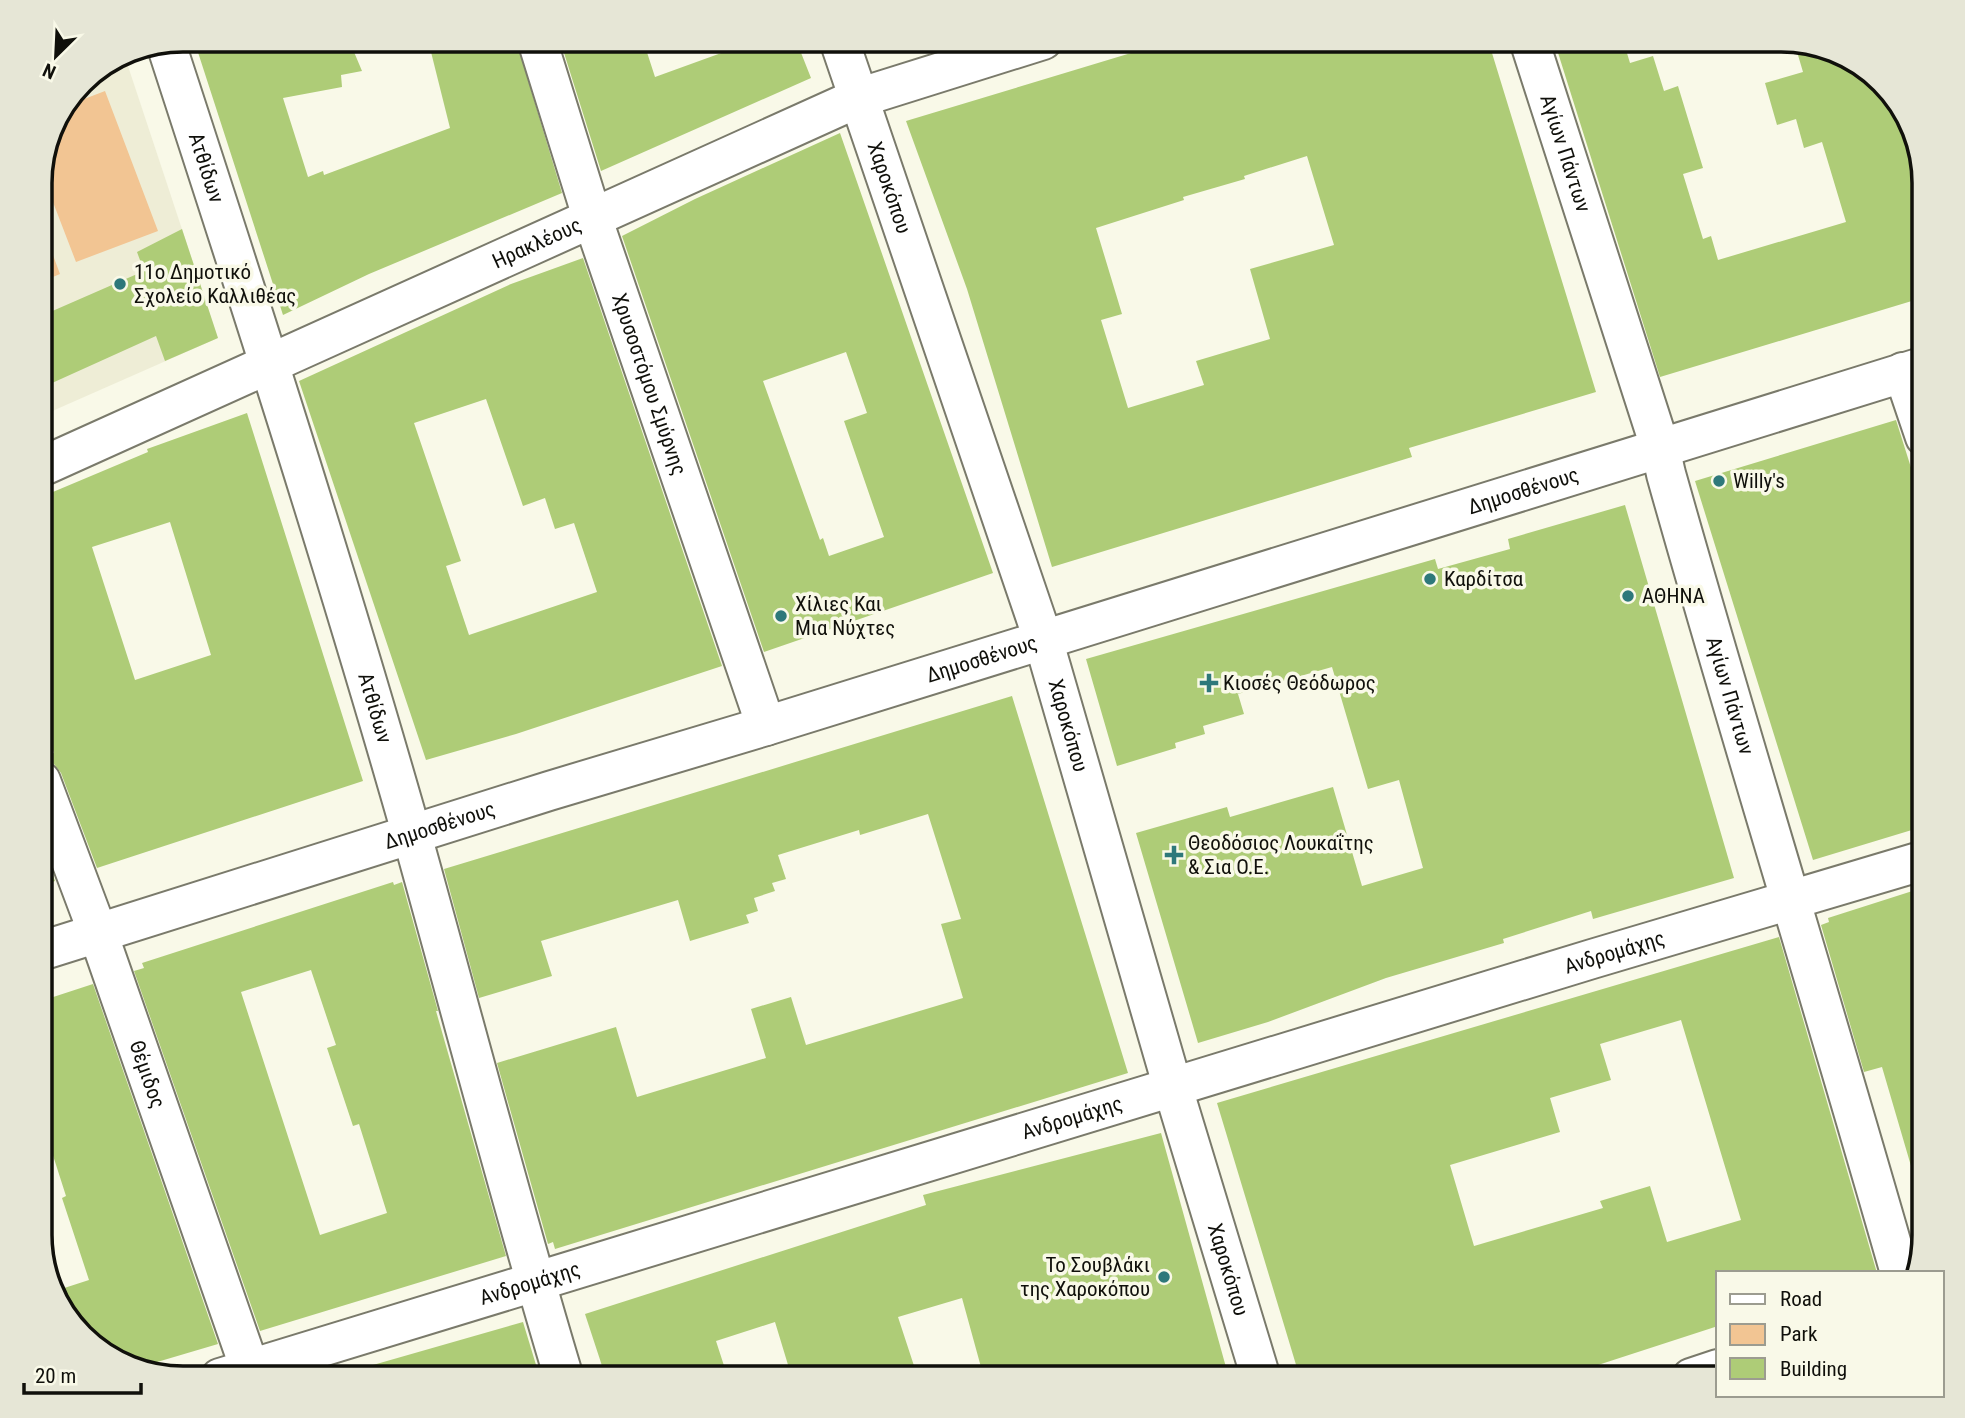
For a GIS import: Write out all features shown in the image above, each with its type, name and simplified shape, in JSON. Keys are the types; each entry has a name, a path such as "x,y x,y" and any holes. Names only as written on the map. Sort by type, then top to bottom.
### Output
{"street":[{"name":"Ηρακλέους","path":"53,461 858,98 1003,52"},
{"name":"Αγίων Πάντων","path":"1533,52 1660,447 1665,474 1723,678 1849,1093 1899,1271"},
{"name":"Χρυσοστόμου Σμύρνης","path":"541,53 592,217 766,726"},
{"name":"Χαροκόπου","path":"843,53 1043,639 1173,1088 1257,1366"},
{"name":"Ατθίδων","path":"169,54 269,362 412,836 560,1366"},
{"name":"Δημοσθένους","path":"53,947 1912,370"},
{"name":"Θέμιδος","path":"53,813 98,933 233,1366"},
{"name":"Ανδρομάχης","path":"258,1366 1912,864"}],"shaded area":[{"name":"11ο Δημοτικό Σχολείο Καλλιθέας","path":"128,66 218,338 53,411 54,167 62,134 70,118 91,91"}],"green space":[{"path":"105,91 158,231 76,262 53,202 53,175 62,134 84,99"},
{"path":"53,255 60,274 53,277"}],"building":[{"path":"1133,52 1492,52 1596,392 1409,448 1412,457 1052,567 967,289 906,121","holes":["1307,156 1334,245 1250,269 1270,339 1196,361 1204,385 1128,408 1101,320 1122,314 1096,228"]},
{"path":"1558,52 1627,52 1630,63 1653,56 1664,91 1678,86 1703,168 1683,174 1703,239 1711,236 1718,260 1846,222 1822,142 1804,148 1796,119 1777,125 1765,83 1803,72 1798,54 1823,59 1847,70 1880,97 1906,142 1912,184 1912,301 1660,377"},
{"path":"198,53 354,53 362,71 341,75 342,87 283,98 308,177 323,171 324,175 450,128 431,53 520,53 562,193 369,274 283,315"},
{"path":"564,53 647,53 655,77 722,53 801,53 811,78 601,171"},
{"path":"840,133 993,573 764,652 622,236 695,199","holes":["846,352 867,413 844,421 884,537 829,556 823,538 820,540 763,381"]},
{"path":"182,229 218,338 165,361 156,336 53,383 53,311 144,271 137,252"},
{"path":"583,258 722,666 516,734 426,760 299,381 511,284","holes":["486,399 523,506 545,498 555,529 574,523 597,592 469,635 446,566 461,561 414,423"]},
{"path":"247,413 363,781 97,868 61,773 53,764 53,492 148,452 147,449","holes":["170,522 211,655 135,680 92,547"]},
{"path":"1896,420 1912,471 1912,830 1813,860 1695,481"},
{"path":"1625,505 1734,878 1593,919 1591,911 1503,939 1504,943 1386,978 1268,1022 1198,1043 1136,833 1227,807 1230,817 1333,787 1362,886 1423,868 1399,780 1368,789 1332,667 1238,694 1244,714 1203,726 1205,734 1175,743 1176,748 1117,766 1086,659 1435,559 1438,569 1510,549 1508,539"},
{"path":"1012,696 1128,1073 555,1249 553,1242 548,1244 497,1063 616,1027 637,1097 766,1058 751,1009 791,997 806,1045 963,998 941,924 961,919 928,814 860,835 859,830 778,855 786,879 772,883 775,891 754,898 758,911 746,915 749,923 690,941 678,900 541,941 552,976 479,998 444,869"},
{"path":"393,882 394,885 402,882 506,1256 260,1331 134,971 144,968 142,963","holes":["311,970 336,1045 327,1048 353,1126 359,1124 387,1213 320,1235 241,992"]},
{"path":"1912,891 1912,1169 1882,1067 1864,1072 1821,925 1829,922 1828,918"},
{"path":"1779,937 1876,1271 1716,1271 1716,1327 1595,1366 1296,1366 1217,1103","holes":["1681,1020 1741,1220 1667,1242 1650,1186 1600,1201 1603,1208 1474,1246 1450,1165 1560,1132 1550,1098 1611,1080 1600,1044"]},
{"path":"93,984 218,1344 156,1362 142,1359 118,1348 97,1333 85,1321 64,1288 89,1280 62,1198 66,1196 53,1155 53,997"},
{"path":"1161,1133 1226,1366 981,1366 962,1298 898,1317 914,1366 788,1366 775,1322 716,1341 724,1366 602,1366 585,1314 926,1205 923,1195"},
{"path":"523,1322 536,1366 369,1366"}],"place":[{"name":"11ο Δημοτικό Σχολείο Καλλιθέας","path":"120,284"},
{"name":"Willy's","path":"1719,481"},
{"name":"Καρδίτσα","path":"1430,579"},
{"name":"ΑΘΗΝΑ","path":"1628,596"},
{"name":"Χίλιες Και Μια Νύχτες","path":"781,616"},
{"name":"Κιοσές Θεόδωρος","path":"1209,683"},
{"name":"Θεοδόσιος Λουκαΐτης & Σια Ο.Ε.","path":"1174,855"},
{"name":"Το Σουβλάκι της Χαροκόπου","path":"1164,1277"}]}
